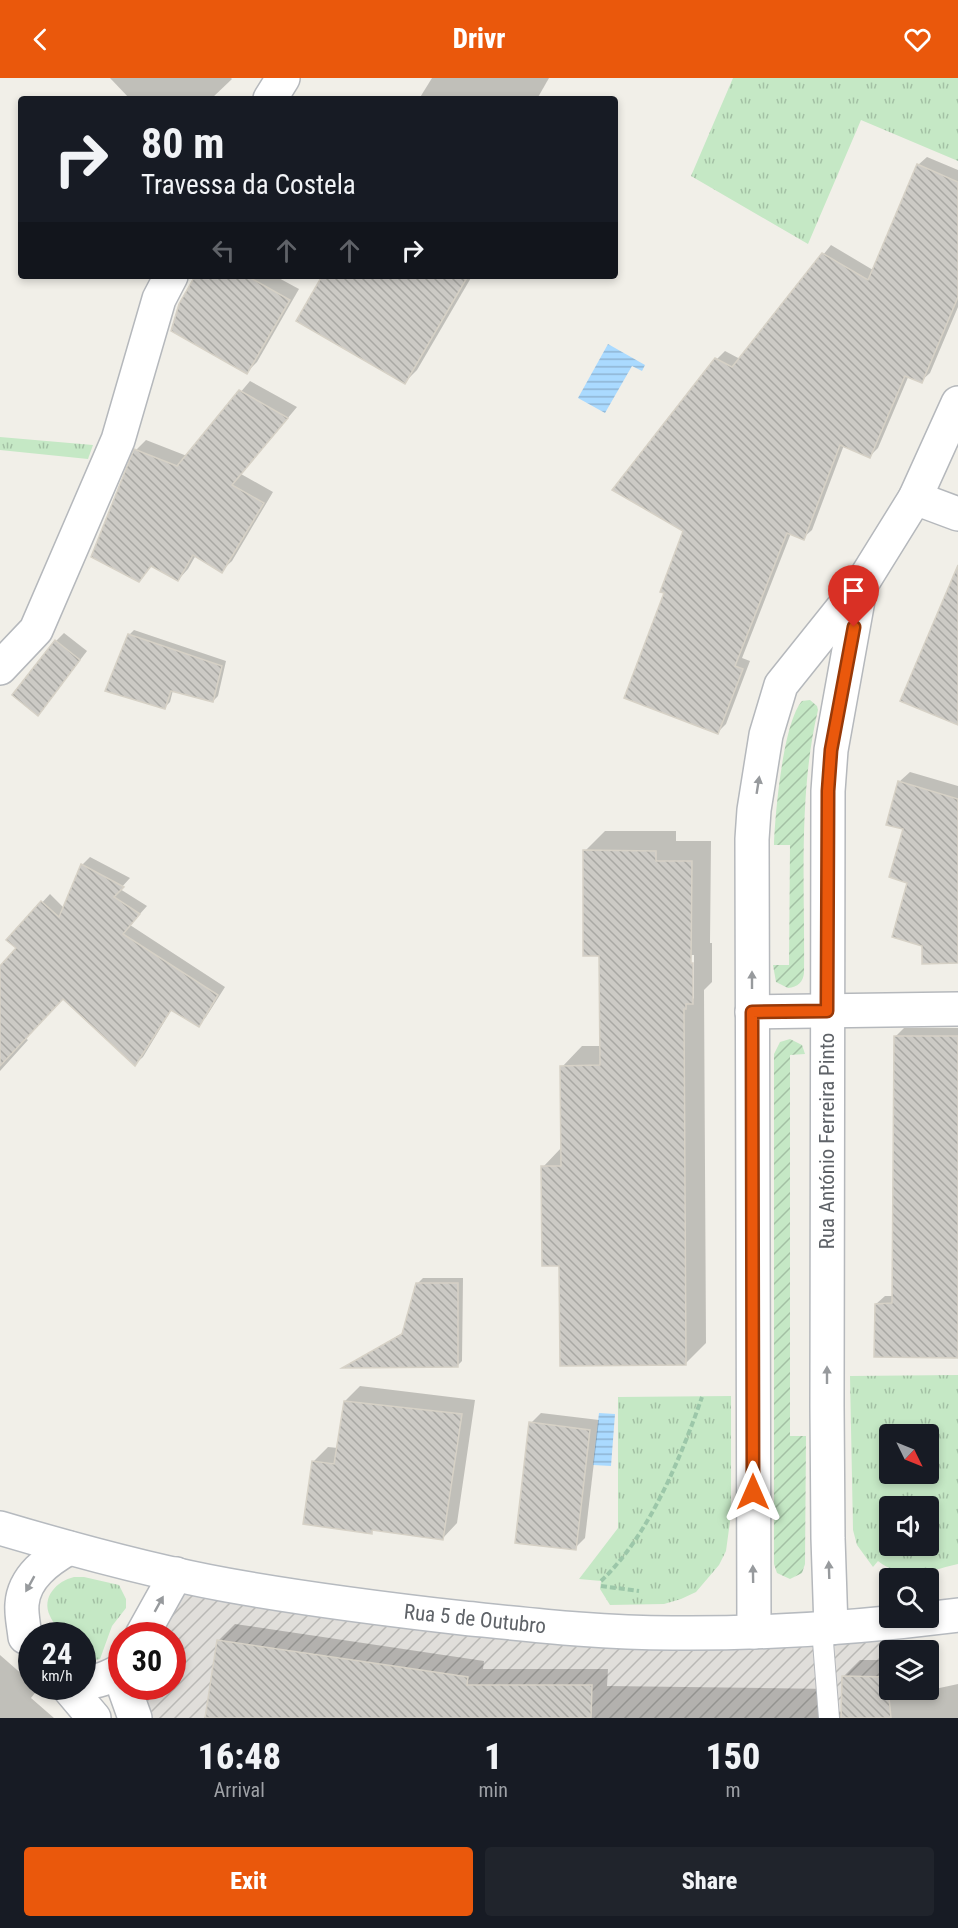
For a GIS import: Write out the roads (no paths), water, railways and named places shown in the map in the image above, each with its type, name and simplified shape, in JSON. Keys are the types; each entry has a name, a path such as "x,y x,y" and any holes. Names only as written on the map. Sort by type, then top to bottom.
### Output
{"street":[{"path":"272,96 283,78"},
{"path":"0,668 36,630 114,450 159,299 169,279"},
{"name":"Rua António Ferreira Pinto","path":"754,1632 752,839 754,810 766,735 781,686 861,585 915,498 958,403"},
{"path":"915,498 958,514"},
{"name":"Rua António Ferreira Pinto","path":"826,1628 828,791 830,760 861,585"},
{"path":"752,1012 958,1009"},
{"name":"Rua 5 de Outubro","path":"0,1528 69,1548 176,1574 287,1595 499,1622 588,1630 670,1633 754,1632 958,1616"},
{"path":"24,1622 21,1604 28,1583 49,1560 69,1548"},
{"path":"149,1622 176,1574"},
{"path":"0,1617 18,1632"},
{"path":"78,1700 94,1718"},
{"path":"129,1700 135,1718"}],"lane":[{"path":"826,1628 829,1718"}],"water":[{"path":"608,344 645,365 642,371 632,366 605,413 578,398"},
{"path":"599,1413 615,1414 611,1466 593,1465"}]}
